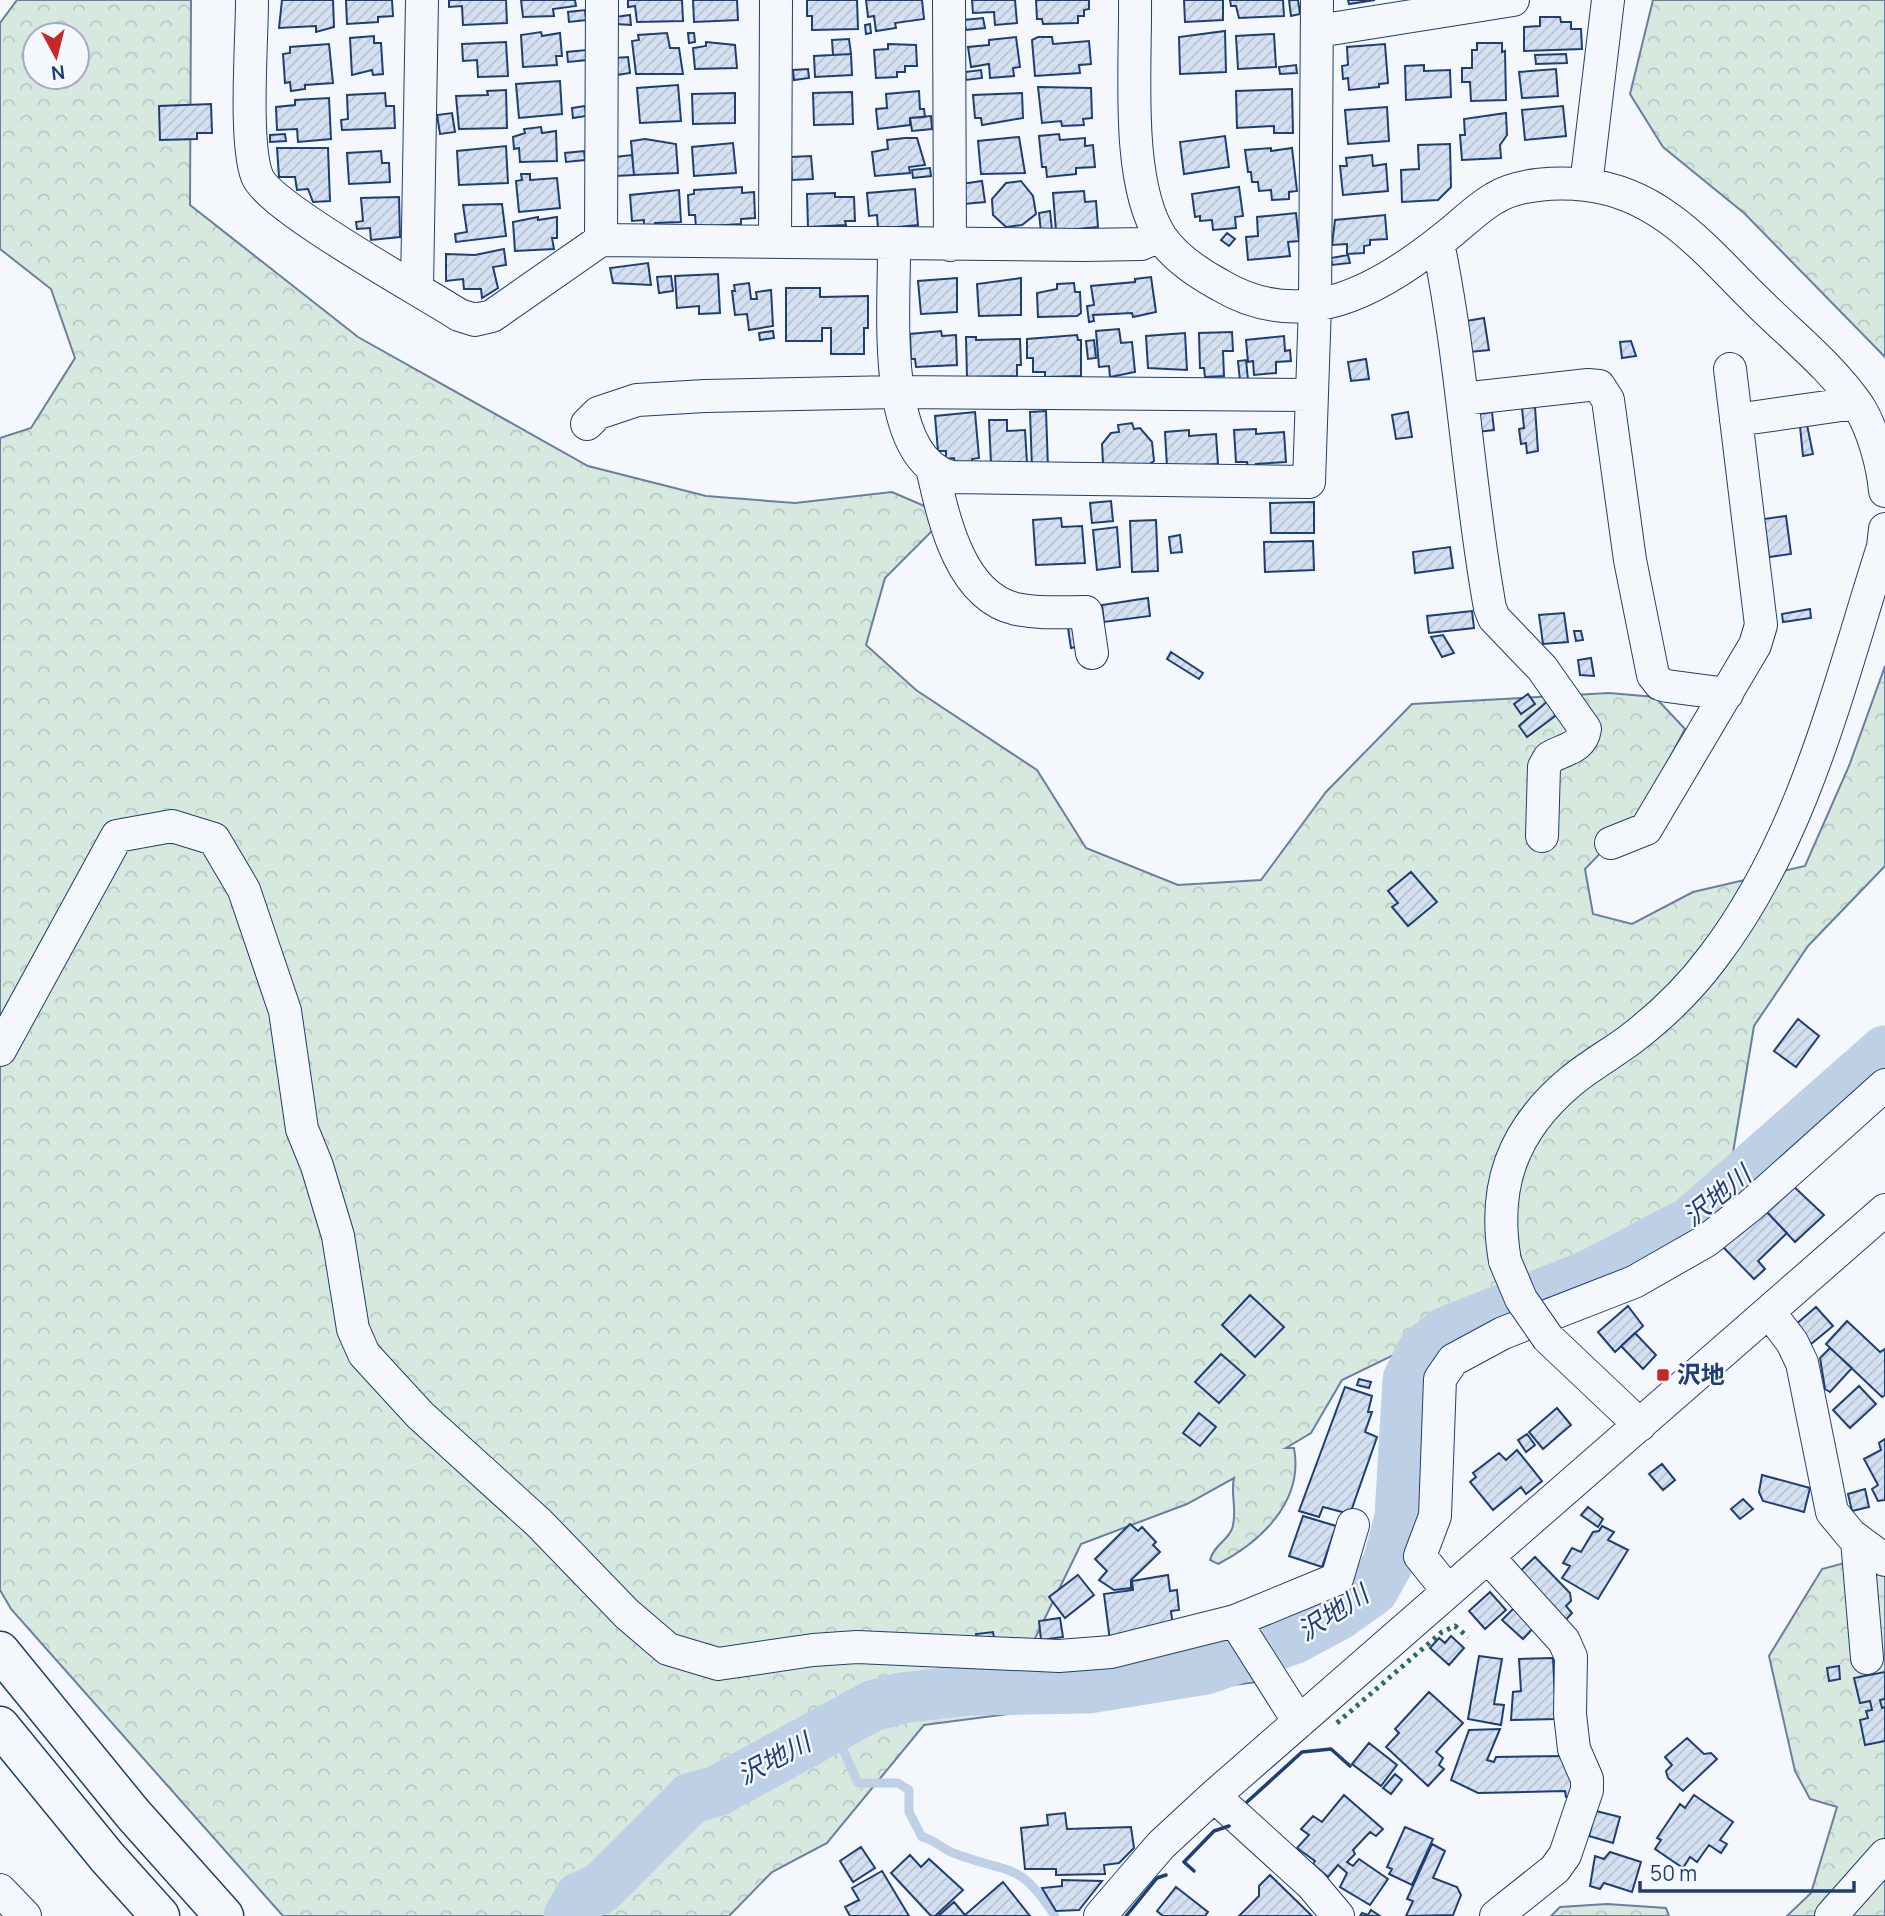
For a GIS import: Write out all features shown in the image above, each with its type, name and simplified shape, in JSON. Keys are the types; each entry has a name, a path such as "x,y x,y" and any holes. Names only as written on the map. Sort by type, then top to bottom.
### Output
{"highway":[{"path":"1,1652 133,1814 224,1916"},
{"path":"0,1726 107,1857 160,1916"}],"street":[{"path":"253,0 253,150 258,177 275,198 366,259 417,287 459,315 475,320 492,316 601,240 950,245 1141,244 1160,236"},
{"path":"417,287 422,0"},
{"path":"601,240 602,0"},
{"path":"775,241 776,0"},
{"path":"950,0 950,245"},
{"path":"1135,0 1136,139 1143,191 1160,236 1177,256 1227,290 1258,302 1315,305 1340,302 1379,284 1438,243 1496,197 1529,186 1586,185 1627,193 1674,219 1826,370 1855,404 1876,450 1885,491"},
{"path":"933,472 951,477 1309,482 1315,305 1317,0"},
{"path":"1318,31 1513,0"},
{"path":"1586,185 1608,0"},
{"path":"1438,243 1490,608 1494,618 1542,668 1585,729 1584,738 1577,746 1549,758 1544,767 1542,836"},
{"path":"894,244 895,392 920,458 933,472 956,547 966,570 977,583 1014,608 1086,612 1092,653"},
{"path":"1611,843 1646,829 1755,645 1761,625 1730,369"},
{"path":"1462,400 1588,385 1599,386 1604,392 1630,561 1653,675 1660,684 1667,686 1727,694"},
{"path":"587,424 598,413 637,400 895,392 1312,395"},
{"path":"1736,419 1855,404"},
{"path":"1640,1425 1548,1338 1521,1299 1505,1261 1500,1207 1506,1174 1519,1140 1541,1108 1571,1081 1632,1039 1677,999 1713,958 1753,900 1803,798 1883,547 1885,529"},
{"path":"0,1049 117,836 172,827 214,839 244,890 285,1011 302,1129 317,1166 338,1236 353,1329 364,1354 420,1415 539,1523 627,1614 667,1649 718,1664 813,1650 858,1647 1059,1656 1249,1643 1337,1579 1353,1525"},
{"path":"1448,1591 1420,1556 1435,1516 1440,1378 1453,1360 1503,1333 1634,1282 1706,1241 1750,1206 1885,1085"},
{"path":"1100,1916 1161,1845 1214,1796 1885,1210"},
{"path":"1769,1312 1792,1342 1802,1363 1832,1513 1857,1540 1885,1560"},
{"path":"1857,1540 1867,1658"},
{"path":"1488,1557 1564,1641 1571,1657 1571,1731 1587,1790 1565,1855 1555,1869 1496,1916"},
{"path":"1249,1643 1299,1722"},
{"path":"1214,1796 1312,1885 1338,1916"},
{"path":"1831,1916 1885,1855"},
{"path":"0,1891 25,1916"}],"green space":[{"path":"17,0 191,0 190,205 358,337 588,466 706,496 795,503 892,492 929,508 932,531 885,578 866,645 916,690 1037,770 1086,848 1178,885 1261,880 1326,792 1412,704 1609,693 1655,697 1685,729 1642,810 1585,869 1593,914 1632,924 1693,892 1805,866 1849,766 1885,666 1885,866 1808,946 1754,1026 1730,1171 1577,1266 1342,1380 1311,1433 1286,1448 1294,1448 1295,1467 1286,1502 1264,1532 1234,1555 1218,1564 1210,1560 1232,1529 1234,1478 1187,1504 1081,1544 1025,1659 1227,1633 1257,1682 924,1725 827,1843 772,1872 729,1916 283,1916 11,1609 0,1590 0,438 31,428 75,358 51,289 0,249 0,23"},
{"path":"1653,0 1885,0 1885,357 1744,213 1663,147 1630,94"},
{"path":"1885,1552 1885,1916 1787,1916 1811,1893 1837,1807 1810,1799 1795,1771 1769,1656 1822,1569"},
{"path":"1607,1904 1666,1908 1669,1916 1551,1916 1560,1907"}],"building":[{"path":"282,0 333,0 334,27 316,32 316,26 279,28"},
{"path":"346,0 392,0 393,16 378,17 378,22 347,24"},
{"path":"449,0 506,0 507,23 463,25 462,6 449,7"},
{"path":"521,0 575,0 576,6 553,9 554,16 523,17"},
{"path":"628,0 682,0 683,21 637,22 635,6 628,7"},
{"path":"693,0 737,0 738,20 694,22"},
{"path":"807,0 857,0 858,29 812,30 812,16 807,16"},
{"path":"866,0 922,0 924,19 895,23 896,28 876,31 874,16 868,17"},
{"path":"972,0 1015,0 1017,23 995,25 994,12 973,13"},
{"path":"1036,0 1089,0 1089,9 1084,10 1084,16 1078,16 1078,23 1043,24 1042,19 1037,19"},
{"path":"1184,0 1223,0 1223,20 1185,22"},
{"path":"1230,0 1283,0 1284,16 1239,18 1236,6 1231,6"},
{"path":"1289,0 1298,0 1300,14 1291,16"},
{"path":"1348,0 1375,0 1349,4"},
{"path":"585,10 586,20 569,22 568,12"},
{"path":"630,15 631,25 616,24 615,17"},
{"path":"1540,17 1560,17 1561,22 1571,22 1571,29 1581,29 1582,49 1524,51 1524,27 1540,26"},
{"path":"983,18 985,28 966,30 964,20"},
{"path":"870,24 871,33 866,34 865,25"},
{"path":"1225,31 1226,72 1180,74 1179,37"},
{"path":"541,32 542,36 560,33 562,56 556,56 557,65 523,67 521,35"},
{"path":"667,33 670,48 679,48 683,74 636,74 632,41 639,40 638,35"},
{"path":"688,33 694,33 695,42 689,43"},
{"path":"1274,34 1276,67 1238,69 1236,36"},
{"path":"374,36 374,43 381,43 383,74 373,75 372,70 352,75 350,38"},
{"path":"1016,37 1020,67 1013,68 1014,76 990,78 989,64 971,67 968,47 989,45 989,40"},
{"path":"1052,37 1053,44 1089,41 1091,64 1079,65 1080,73 1035,76 1032,40"},
{"path":"849,39 851,54 833,55 832,40"},
{"path":"506,42 508,76 478,77 477,60 463,61 462,44"},
{"path":"706,42 735,45 737,68 695,69 693,48 706,46"},
{"path":"1477,43 1502,43 1502,52 1505,51 1506,100 1471,101 1470,82 1462,82 1462,68 1472,68 1472,50 1477,50"},
{"path":"329,44 333,83 305,85 305,89 291,91 290,82 285,83 283,54 290,53 290,47"},
{"path":"888,44 916,45 917,66 905,66 905,72 897,72 897,77 876,78 874,50 888,49"},
{"path":"1385,44 1388,83 1379,84 1379,87 1349,90 1348,78 1343,79 1342,66 1348,65 1347,47"},
{"path":"586,50 587,60 568,62 567,52"},
{"path":"851,54 852,75 815,77 814,56"},
{"path":"1566,54 1567,63 1536,64 1535,55"},
{"path":"628,57 630,73 617,75 615,58"},
{"path":"1296,65 1297,73 1280,74 1279,67"},
{"path":"1424,65 1424,71 1450,70 1451,97 1406,100 1405,66"},
{"path":"808,69 809,78 794,80 793,70"},
{"path":"1556,69 1558,96 1522,98 1519,72"},
{"path":"981,70 982,78 966,80 965,72"},
{"path":"560,81 562,114 519,118 516,84"},
{"path":"678,85 681,121 640,123 637,88"},
{"path":"1038,87 1091,88 1092,118 1083,119 1084,125 1062,126 1061,121 1042,123"},
{"path":"1292,89 1293,133 1274,133 1274,126 1237,128 1236,91"},
{"path":"506,90 507,128 459,129 456,96 488,95 487,91"},
{"path":"919,91 920,109 924,109 925,117 910,118 910,125 878,129 876,109 887,108 886,94"},
{"path":"852,92 853,124 814,125 813,93"},
{"path":"385,93 386,106 394,106 395,128 342,130 341,120 348,119 347,95"},
{"path":"735,93 735,123 693,124 692,94"},
{"path":"1022,93 1023,118 982,125 981,118 975,118 973,95"},
{"path":"329,98 331,139 298,142 297,129 277,130 276,107 295,105 295,100"},
{"path":"211,104 212,133 197,133 197,139 160,140 159,106"},
{"path":"585,106 586,116 573,118 572,108"},
{"path":"1563,106 1566,136 1525,140 1522,110"},
{"path":"1387,107 1389,141 1348,144 1345,110"},
{"path":"452,113 455,132 440,134 437,115"},
{"path":"1506,113 1507,135 1500,145 1501,158 1462,160 1460,135 1465,135 1464,119"},
{"path":"931,116 932,129 912,131 910,118"},
{"path":"541,127 542,133 556,131 557,161 520,162 519,148 514,149 513,137 525,133 524,129"},
{"path":"285,134 286,141 270,142 270,135"},
{"path":"1059,134 1060,140 1085,138 1085,146 1093,145 1095,167 1076,168 1076,174 1047,177 1046,167 1042,167 1039,136"},
{"path":"1225,136 1229,167 1184,174 1180,142"},
{"path":"1019,137 1025,173 981,174 978,141"},
{"path":"917,138 925,165 909,167 910,173 875,176 872,152 888,149 887,140"},
{"path":"645,139 676,144 678,173 634,175 631,141"},
{"path":"733,143 736,173 694,176 692,147"},
{"path":"1450,144 1451,187 1438,200 1402,202 1401,170 1419,169 1418,145"},
{"path":"506,146 508,183 459,185 457,151"},
{"path":"277,148 328,148 330,201 313,202 308,189 297,190 295,177 279,177"},
{"path":"1271,148 1271,151 1292,148 1297,191 1289,192 1289,199 1272,200 1271,190 1259,191 1258,182 1252,182 1251,172 1248,172 1245,150"},
{"path":"381,151 382,163 389,163 390,182 349,184 347,153"},
{"path":"584,151 585,160 566,162 565,153"},
{"path":"632,155 634,175 616,176 615,157"},
{"path":"1372,155 1373,166 1386,164 1388,191 1343,195 1340,166 1347,166 1346,158"},
{"path":"811,156 813,179 792,180 791,157"},
{"path":"930,168 931,176 913,178 912,170"},
{"path":"521,174 530,174 530,180 557,178 560,208 519,212 516,181 522,180"},
{"path":"982,181 985,202 964,204 961,184"},
{"path":"1021,181 1033,196 1036,214 1022,225 1006,227 993,215 992,199 1006,183"},
{"path":"742,187 742,193 754,192 755,218 741,219 741,224 696,227 695,215 689,215 688,195 694,194 694,190"},
{"path":"1239,187 1243,216 1235,217 1236,228 1213,230 1212,220 1200,221 1200,216 1195,217 1192,194"},
{"path":"915,189 918,225 878,229 877,215 869,216 867,193"},
{"path":"679,190 681,222 655,223 655,227 644,228 644,220 632,221 630,195"},
{"path":"1084,191 1085,202 1096,201 1098,227 1056,231 1053,193"},
{"path":"835,193 835,197 854,197 855,221 845,221 846,225 808,227 807,194"},
{"path":"399,197 400,237 371,240 370,228 357,229 356,222 363,221 361,198"},
{"path":"502,204 506,236 456,242 455,234 467,232 463,205"},
{"path":"1050,211 1052,230 1041,232 1039,213"},
{"path":"1296,213 1299,241 1288,242 1290,256 1248,260 1246,237 1258,236 1257,217"},
{"path":"1385,215 1387,239 1370,240 1370,245 1364,246 1364,253 1347,254 1347,244 1332,245 1335,220"},
{"path":"538,217 538,220 557,217 557,238 552,238 554,249 515,251 513,222"},
{"path":"1227,233 1235,239 1229,246 1221,240"},
{"path":"504,249 506,265 493,267 498,288 482,298 481,289 464,289 463,279 446,281 446,254 475,255"},
{"path":"1348,255 1350,263 1332,265 1331,258"},
{"path":"648,263 651,285 613,283 610,268"},
{"path":"718,274 720,313 699,314 699,306 677,308 675,276"},
{"path":"671,276 673,291 659,293 657,277"},
{"path":"1151,277 1156,312 1133,317 1132,313 1093,315 1094,321 1089,322 1087,306 1094,305 1091,286 1135,282 1135,279"},
{"path":"957,278 957,312 921,314 918,281"},
{"path":"1021,278 1021,315 979,316 977,284"},
{"path":"749,283 751,299 757,299 756,292 771,290 773,326 749,330 747,314 735,315 732,291 735,291 734,285"},
{"path":"1074,283 1075,292 1080,292 1081,313 1077,316 1038,317 1037,293 1057,289 1057,284"},
{"path":"786,288 820,288 820,297 868,296 868,328 864,328 864,354 831,354 831,328 822,328 822,341 786,341"},
{"path":"1484,318 1489,350 1470,352 1466,321"},
{"path":"1119,329 1121,343 1132,342 1135,372 1110,377 1109,366 1099,367 1096,331"},
{"path":"773,331 774,338 760,340 759,333"},
{"path":"941,331 942,336 956,335 957,365 916,367 915,359 911,359 910,334"},
{"path":"1232,332 1233,351 1223,351 1224,376 1205,377 1204,368 1200,368 1199,333"},
{"path":"1185,333 1187,370 1148,368 1146,336"},
{"path":"1077,335 1078,340 1081,340 1081,376 1045,377 1045,372 1033,372 1033,358 1027,358 1027,339"},
{"path":"1284,336 1285,351 1290,350 1291,361 1276,362 1276,373 1254,375 1253,361 1248,362 1246,340"},
{"path":"966,337 976,337 976,340 1020,339 1021,365 1017,365 1017,376 967,377"},
{"path":"1094,340 1096,358 1088,359 1086,341"},
{"path":"1631,341 1636,356 1622,358 1620,342"},
{"path":"1366,359 1369,379 1351,381 1348,362"},
{"path":"1246,360 1248,380 1240,381 1238,361"},
{"path":"1535,407 1538,451 1527,453 1526,443 1521,444 1519,429 1524,428 1522,408"},
{"path":"1046,411 1048,468 1032,469 1030,412"},
{"path":"975,412 979,458 972,459 972,467 955,464 954,458 946,459 946,451 938,451 935,416"},
{"path":"1408,412 1412,437 1396,439 1392,415"},
{"path":"1492,412 1494,430 1477,432 1474,415"},
{"path":"989,420 1007,420 1007,431 1025,430 1027,463 991,464"},
{"path":"1132,423 1134,429 1140,428 1152,442 1154,461 1146,466 1110,468 1103,463 1102,444 1111,433 1119,432 1118,425"},
{"path":"1807,425 1813,454 1803,456 1800,426"},
{"path":"1256,429 1256,434 1284,432 1286,462 1256,464 1257,472 1248,472 1247,462 1236,462 1234,430"},
{"path":"1189,430 1189,436 1216,434 1218,464 1167,467 1165,432"},
{"path":"1111,501 1113,521 1092,523 1090,503"},
{"path":"1314,502 1314,533 1271,533 1270,503"},
{"path":"1786,516 1791,554 1769,557 1764,519"},
{"path":"1061,518 1062,527 1082,526 1085,563 1036,565 1033,520"},
{"path":"1156,520 1158,571 1132,572 1130,521"},
{"path":"1117,527 1120,567 1097,570 1093,530"},
{"path":"1180,535 1182,552 1171,553 1169,537"},
{"path":"1313,541 1314,570 1265,572 1264,542"},
{"path":"1450,547 1453,568 1415,573 1413,552"},
{"path":"1148,598 1150,616 1104,622 1102,605"},
{"path":"1810,609 1811,618 1783,622 1782,614"},
{"path":"1472,611 1474,628 1429,633 1427,616"},
{"path":"1564,613 1568,642 1543,644 1539,615"},
{"path":"1077,626 1080,646 1071,648 1068,628"},
{"path":"1574,631 1581,631 1583,640 1576,641"},
{"path":"1443,635 1454,653 1442,657 1431,637"},
{"path":"1171,652 1203,673 1199,679 1167,659"},
{"path":"1591,658 1594,676 1580,675 1578,660"},
{"path":"1528,694 1535,704 1521,714 1514,704"},
{"path":"1550,699 1559,713 1527,737 1519,726"},
{"path":"1411,872 1437,902 1408,926 1392,907 1398,903 1388,891"},
{"path":"1798,1019 1819,1036 1796,1067 1774,1051"},
{"path":"1790,1183 1824,1215 1795,1242 1764,1209"},
{"path":"1764,1209 1787,1233 1758,1261 1765,1269 1754,1279 1723,1247"},
{"path":"1250,1295 1284,1327 1255,1357 1222,1325"},
{"path":"1628,1306 1643,1326 1615,1352 1598,1332"},
{"path":"1816,1307 1833,1326 1811,1344 1795,1325"},
{"path":"1847,1321 1880,1352 1885,1349 1885,1395 1882,1397 1826,1344"},
{"path":"1635,1333 1656,1355 1643,1369 1621,1346"},
{"path":"1830,1348 1852,1368 1830,1392 1825,1389 1820,1358"},
{"path":"1221,1354 1245,1375 1219,1403 1195,1382"},
{"path":"1359,1379 1371,1382 1369,1388 1357,1385"},
{"path":"1859,1386 1876,1404 1850,1428 1833,1410"},
{"path":"1345,1387 1372,1396 1368,1412 1372,1412 1365,1432 1377,1437 1350,1514 1323,1507 1319,1517 1299,1511"},
{"path":"1557,1408 1571,1425 1543,1449 1529,1432"},
{"path":"1199,1413 1216,1427 1200,1446 1183,1433"},
{"path":"1527,1434 1535,1445 1526,1452 1518,1440"},
{"path":"1885,1439 1885,1500 1878,1501 1872,1489 1878,1485 1864,1459 1881,1450 1879,1443"},
{"path":"1517,1450 1542,1481 1526,1494 1521,1487 1493,1510 1470,1482 1476,1477 1473,1473 1499,1453 1506,1460"},
{"path":"1662,1464 1675,1480 1663,1490 1649,1474"},
{"path":"1762,1475 1810,1488 1804,1512 1763,1501 1759,1492"},
{"path":"1865,1489 1869,1507 1852,1511 1848,1494"},
{"path":"1743,1499 1753,1509 1740,1519 1731,1509"},
{"path":"1588,1507 1603,1519 1598,1527 1581,1515"},
{"path":"1303,1516 1336,1526 1322,1567 1289,1556"},
{"path":"1130,1524 1138,1531 1142,1527 1156,1542 1153,1545 1160,1552 1131,1580 1131,1588 1114,1590 1099,1580 1107,1571 1095,1559"},
{"path":"1602,1526 1614,1532 1608,1540 1628,1550 1598,1599 1562,1578 1570,1566 1563,1563 1572,1548 1581,1552 1593,1532 1599,1531"},
{"path":"1535,1557 1570,1593 1571,1601 1566,1606 1572,1613 1563,1623 1516,1575"},
{"path":"1078,1575 1094,1595 1065,1618 1049,1597"},
{"path":"1168,1575 1170,1591 1177,1590 1179,1610 1171,1611 1173,1627 1110,1641 1104,1594 1133,1590 1132,1581"},
{"path":"1490,1592 1506,1610 1485,1629 1469,1611"},
{"path":"1515,1607 1536,1625 1523,1639 1502,1620"},
{"path":"1060,1618 1063,1637 1041,1640 1039,1621"},
{"path":"993,1632 995,1645 978,1647 976,1634"},
{"path":"1451,1636 1464,1648 1449,1665 1430,1648 1439,1638 1445,1643"},
{"path":"1479,1656 1502,1659 1494,1704 1504,1705 1501,1725 1468,1719"},
{"path":"1553,1658 1556,1719 1511,1720 1513,1692 1521,1691 1519,1659"},
{"path":"1839,1666 1840,1679 1829,1681 1827,1668"},
{"path":"1885,1672 1885,1699 1880,1700 1882,1708 1885,1707 1885,1741 1865,1745 1860,1720 1868,1718 1866,1711 1872,1710 1870,1701 1860,1703 1854,1678"},
{"path":"1429,1692 1463,1723 1436,1752 1443,1758 1439,1765 1444,1769 1428,1786 1386,1747 1399,1733 1395,1729"},
{"path":"1500,1729 1487,1760 1494,1762 1496,1757 1563,1756 1571,1765 1574,1796 1566,1797 1565,1791 1478,1793 1451,1780 1469,1730"},
{"path":"1687,1738 1704,1754 1711,1753 1717,1759 1683,1791 1668,1778 1666,1771 1672,1765 1665,1757"},
{"path":"1369,1743 1397,1765 1381,1786 1352,1764"},
{"path":"1395,1774 1402,1780 1391,1794 1383,1788"},
{"path":"1344,1795 1383,1829 1376,1836 1370,1832 1353,1850 1355,1854 1347,1862 1353,1866 1359,1859 1388,1879 1370,1905 1340,1887 1347,1873 1338,1865 1328,1877 1313,1864 1315,1861 1297,1848 1309,1835 1301,1829 1313,1816 1322,1822"},
{"path":"1694,1795 1733,1822 1720,1840 1727,1844 1721,1853 1709,1845 1697,1862 1690,1857 1683,1868 1655,1849 1661,1840 1657,1838 1680,1804 1685,1808"},
{"path":"1596,1811 1620,1817 1613,1843 1589,1836"},
{"path":"1065,1813 1067,1829 1131,1827 1134,1848 1119,1863 1104,1865 1105,1874 1056,1875 1056,1869 1025,1869 1021,1828 1048,1825 1047,1815"},
{"path":"1405,1827 1433,1839 1412,1885 1389,1874 1392,1869 1387,1867"},
{"path":"1432,1844 1445,1851 1433,1878 1457,1887 1461,1895 1453,1915 1406,1916 1413,1901 1407,1899"},
{"path":"861,1847 875,1868 853,1882 840,1861"},
{"path":"1610,1852 1641,1862 1632,1892 1604,1883 1600,1889 1590,1886 1595,1856 1604,1859"},
{"path":"910,1855 921,1867 929,1859 963,1890 935,1916 931,1916 891,1873"},
{"path":"882,1871 909,1916 850,1916 845,1907 859,1900 852,1888"},
{"path":"1270,1875 1312,1916 1239,1916 1259,1896 1259,1886"},
{"path":"1062,1880 1102,1881 1079,1910 1056,1911 1042,1888 1062,1886"},
{"path":"1003,1882 1030,1916 938,1916 954,1902 965,1915"},
{"path":"1176,1887 1208,1912 1205,1916 1163,1916 1157,1911"},
{"path":"1371,1910 1380,1916 1360,1916 1362,1913 1368,1915"}],"waterway":[{"name":"沢地川","path":"569,1916 580,1897 600,1889 691,1798 717,1791 872,1706 902,1698 968,1690 1088,1688 1206,1669 1293,1639 1338,1615 1373,1590 1388,1563 1400,1517 1408,1380 1423,1350 1446,1332 1590,1275 1692,1221 1885,1051"},
{"path":"833,1728 858,1783 898,1783 909,1790 909,1812 922,1837 951,1852 1022,1877 1055,1916"}],"hedge":[{"path":"1337,1723 1442,1632 1455,1626 1468,1637"}],"wall":[{"path":"1247,1802 1302,1752 1331,1749 1350,1766"},
{"path":"1194,1871 1184,1862 1214,1831 1229,1826"},
{"path":"1126,1916 1157,1878 1166,1875"}],"place":[{"name":"沢地","path":"1663,1375"}]}
